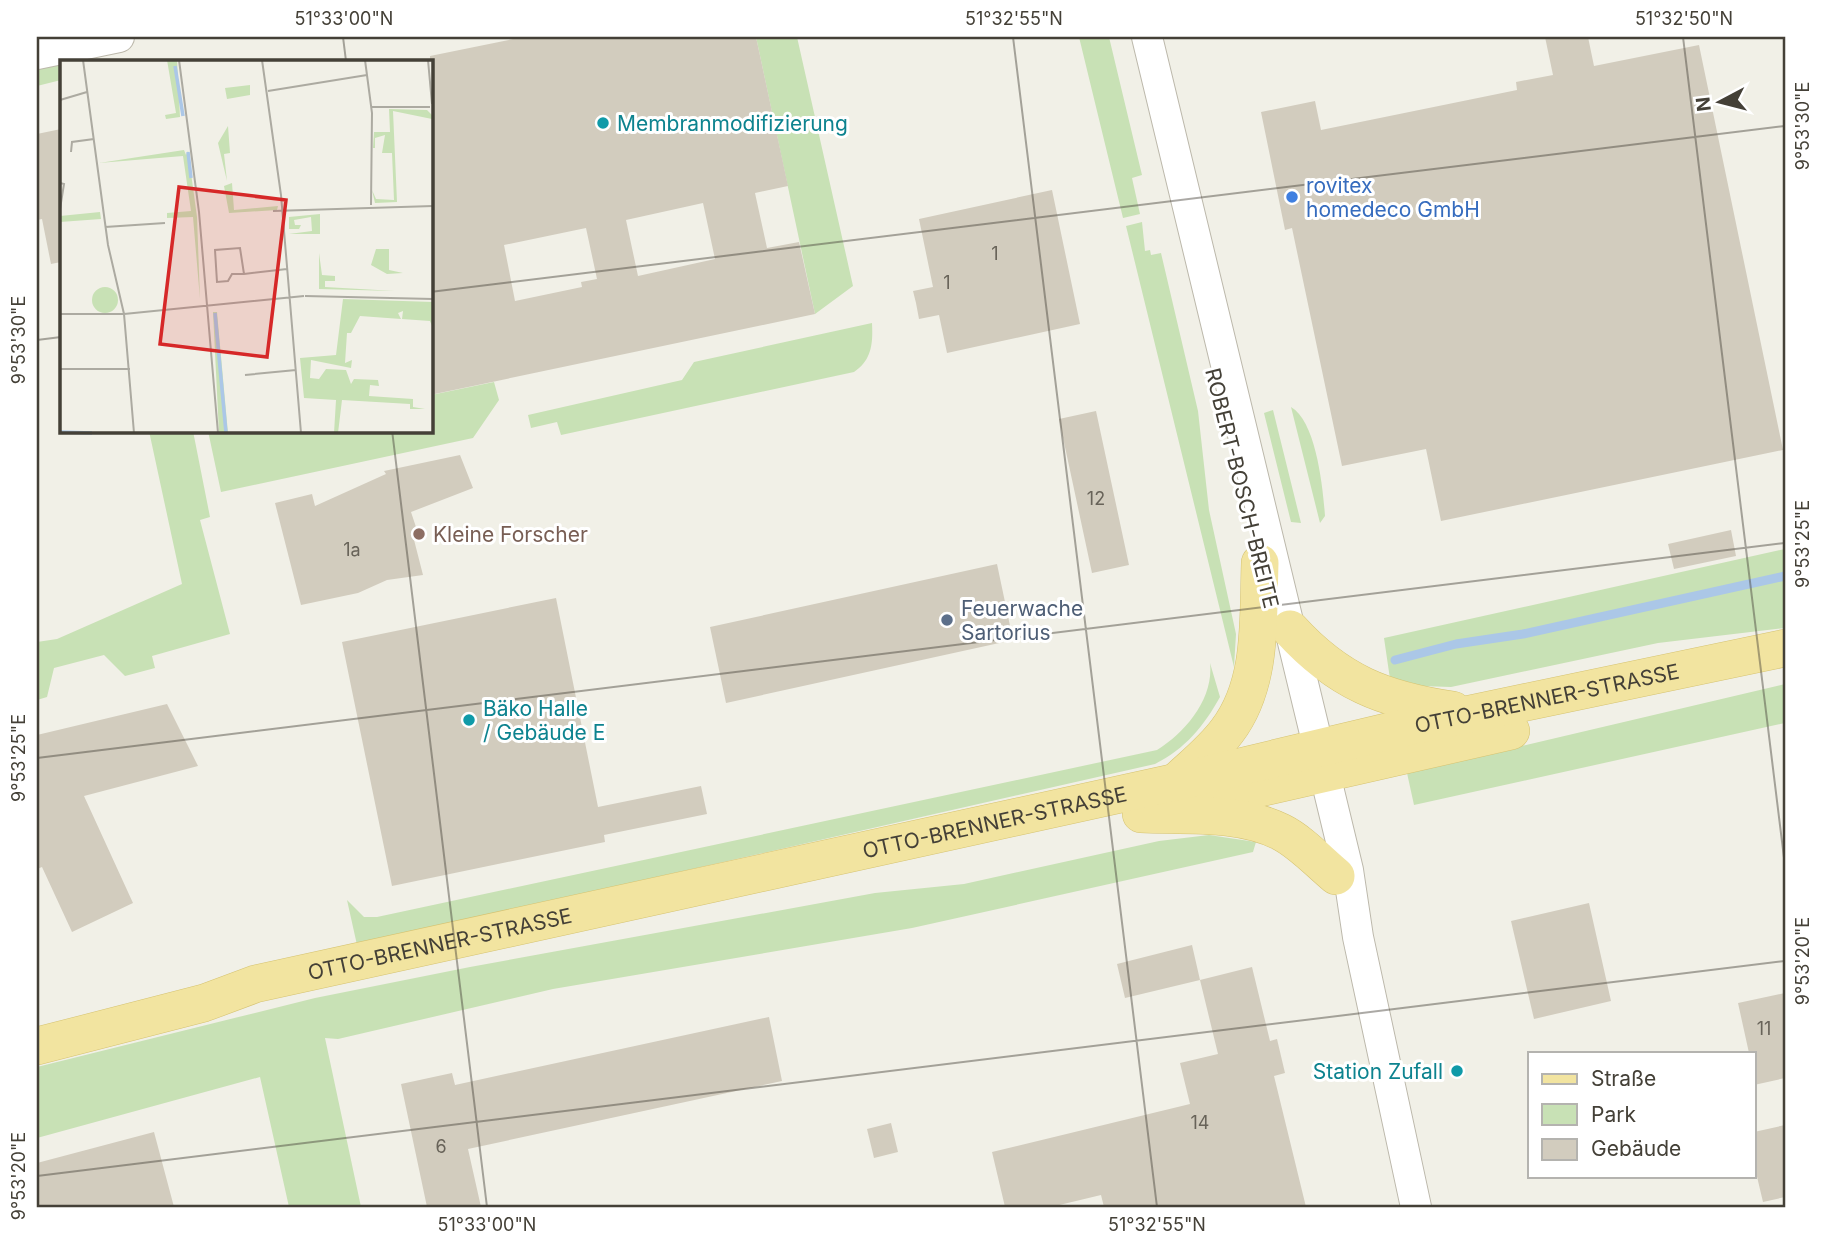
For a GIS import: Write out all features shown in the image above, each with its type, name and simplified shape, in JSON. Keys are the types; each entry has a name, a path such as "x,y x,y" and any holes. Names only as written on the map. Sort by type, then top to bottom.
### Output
{"main road":[{"path":"1176,782 1213,747 1240,711 1256,654 1261,563"},
{"path":"1290,629 1326,664 1367,688 1410,704 1475,713"},
{"name":"OTTO-BRENNER-STRASSE","path":"204,1003 257,998 870,874 1141,814 1475,713 1785,648"},
{"name":"OTTO-BRENNER-STRASSE","path":"37,1046 204,1003 255,984 1176,782 1316,762 1785,668"},
{"path":"1141,814 1235,819 1260,824 1282,832 1336,876"}],"street":[{"path":"37,54 119,37"},
{"name":"ROBERT-BOSCH-BREITE","path":"1133,37 1261,563 1348,870 1357,937 1416,1207"},
{"name":"ROBERT-BOSCH-BREITE","path":"1147,37 1290,629 1336,876 1357,937"}],"green space":[{"path":"756,37 797,37 853,286 815,314"},
{"path":"1079,37 1109,37 1142,175 1132,178 1140,214 1123,218"},
{"path":"60,63 60,80 37,86 38,67"},
{"path":"1142,222 1145,251 1150,250 1151,255 1161,253 1198,411 1209,510 1236,634 1234,667 1126,226"},
{"path":"872,323 870,351 865,362 854,372 561,435 557,422 531,428 528,415 682,380 694,362"},
{"path":"494,382 499,400 473,438 221,492 208,432 432,432 432,395"},
{"path":"1291,407 1307,426 1317,456 1325,516 1320,523"},
{"path":"1273,410 1301,523 1291,522 1264,413"},
{"path":"149,432 193,432 210,517 200,520 230,634 152,656 155,668 125,676 104,655 54,668 47,697 37,700 37,642 57,639 182,584"},
{"path":"1785,549 1785,628 1658,643 1451,687 1420,686 1390,679 1384,638"},
{"path":"1210,663 1220,697 1193,736 1155,764 357,945 347,900 364,917 377,917 1157,750 1178,734 1196,713 1207,689"},
{"path":"1785,684 1785,723 1414,805 1407,773"},
{"path":"1209,835 1256,842 1253,852 912,928 553,989 338,1039 325,1038 361,1207 289,1207 260,1077 37,1138 37,1067 315,998 470,967 875,893 964,884 1159,841"}],"building":[{"name":"Membranmodifizierung","path":"523,37 756,37 788,186 755,193 767,248 799,242 815,314 432,395 430,56","holes":["703,203 715,259 638,276 626,220","586,228 597,279 581,282 582,287 515,301 504,245"]},
{"path":"1545,37 1588,37 1594,66 1699,45 1783,450 1441,521 1426,449 1342,466 1292,228 1285,230 1261,112 1315,101 1321,130 1517,90 1516,82 1553,75"},
{"path":"60,129 60,262 51,264 42,219 37,220 37,134"},
{"path":"1052,190 1080,324 947,353 939,315 919,319 913,291 933,287 919,219"},
{"path":"1096,411 1129,565 1092,573 1059,419"},
{"path":"460,455 473,488 411,512 417,530 412,532 423,575 387,580 358,593 301,605 275,503 312,494 315,506 386,474 384,471"},
{"path":"1731,530 1736,556 1674,569 1668,544"},
{"path":"997,564 1013,640 726,703 710,627"},
{"name":"Bäko Halle / Gebäude E","path":"556,598 598,807 701,786 707,814 604,835 605,842 392,886 342,642"},
{"path":"167,704 198,766 84,796 133,903 72,932 42,867 37,869 37,735"},
{"path":"1589,903 1611,1001 1534,1019 1511,921"},
{"path":"1192,945 1200,980 1125,998 1117,964"},
{"path":"1252,967 1270,1041 1277,1039 1285,1073 1274,1076 1306,1207 1104,1207 1101,1195 1051,1207 1005,1207 992,1152 1190,1104 1180,1063 1218,1054 1200,980"},
{"path":"1785,993 1785,1078 1756,1085 1756,1052 1749,1052 1738,1003"},
{"path":"769,1017 782,1081 468,1149 481,1207 427,1207 401,1084 452,1073 455,1085"},
{"path":"891,1123 898,1152 874,1158 867,1129"},
{"path":"1785,1125 1785,1197 1763,1202 1756,1172 1756,1132"},
{"path":"154,1132 174,1207 37,1207 37,1163"}],"waterway":[{"path":"1395,660 1456,644 1523,634 1785,576"}],"place":[{"name":"Membranmodifizierung","path":"603,123"},
{"name":"rovitex homedeco GmbH","path":"1292,197"},
{"name":"Kleine Forscher","path":"419,534"},
{"name":"Feuerwache Sartorius","path":"947,620"},
{"name":"Bäko Halle / Gebäude E","path":"469,720"},
{"name":"Station Zufall","path":"1457,1071"}]}
